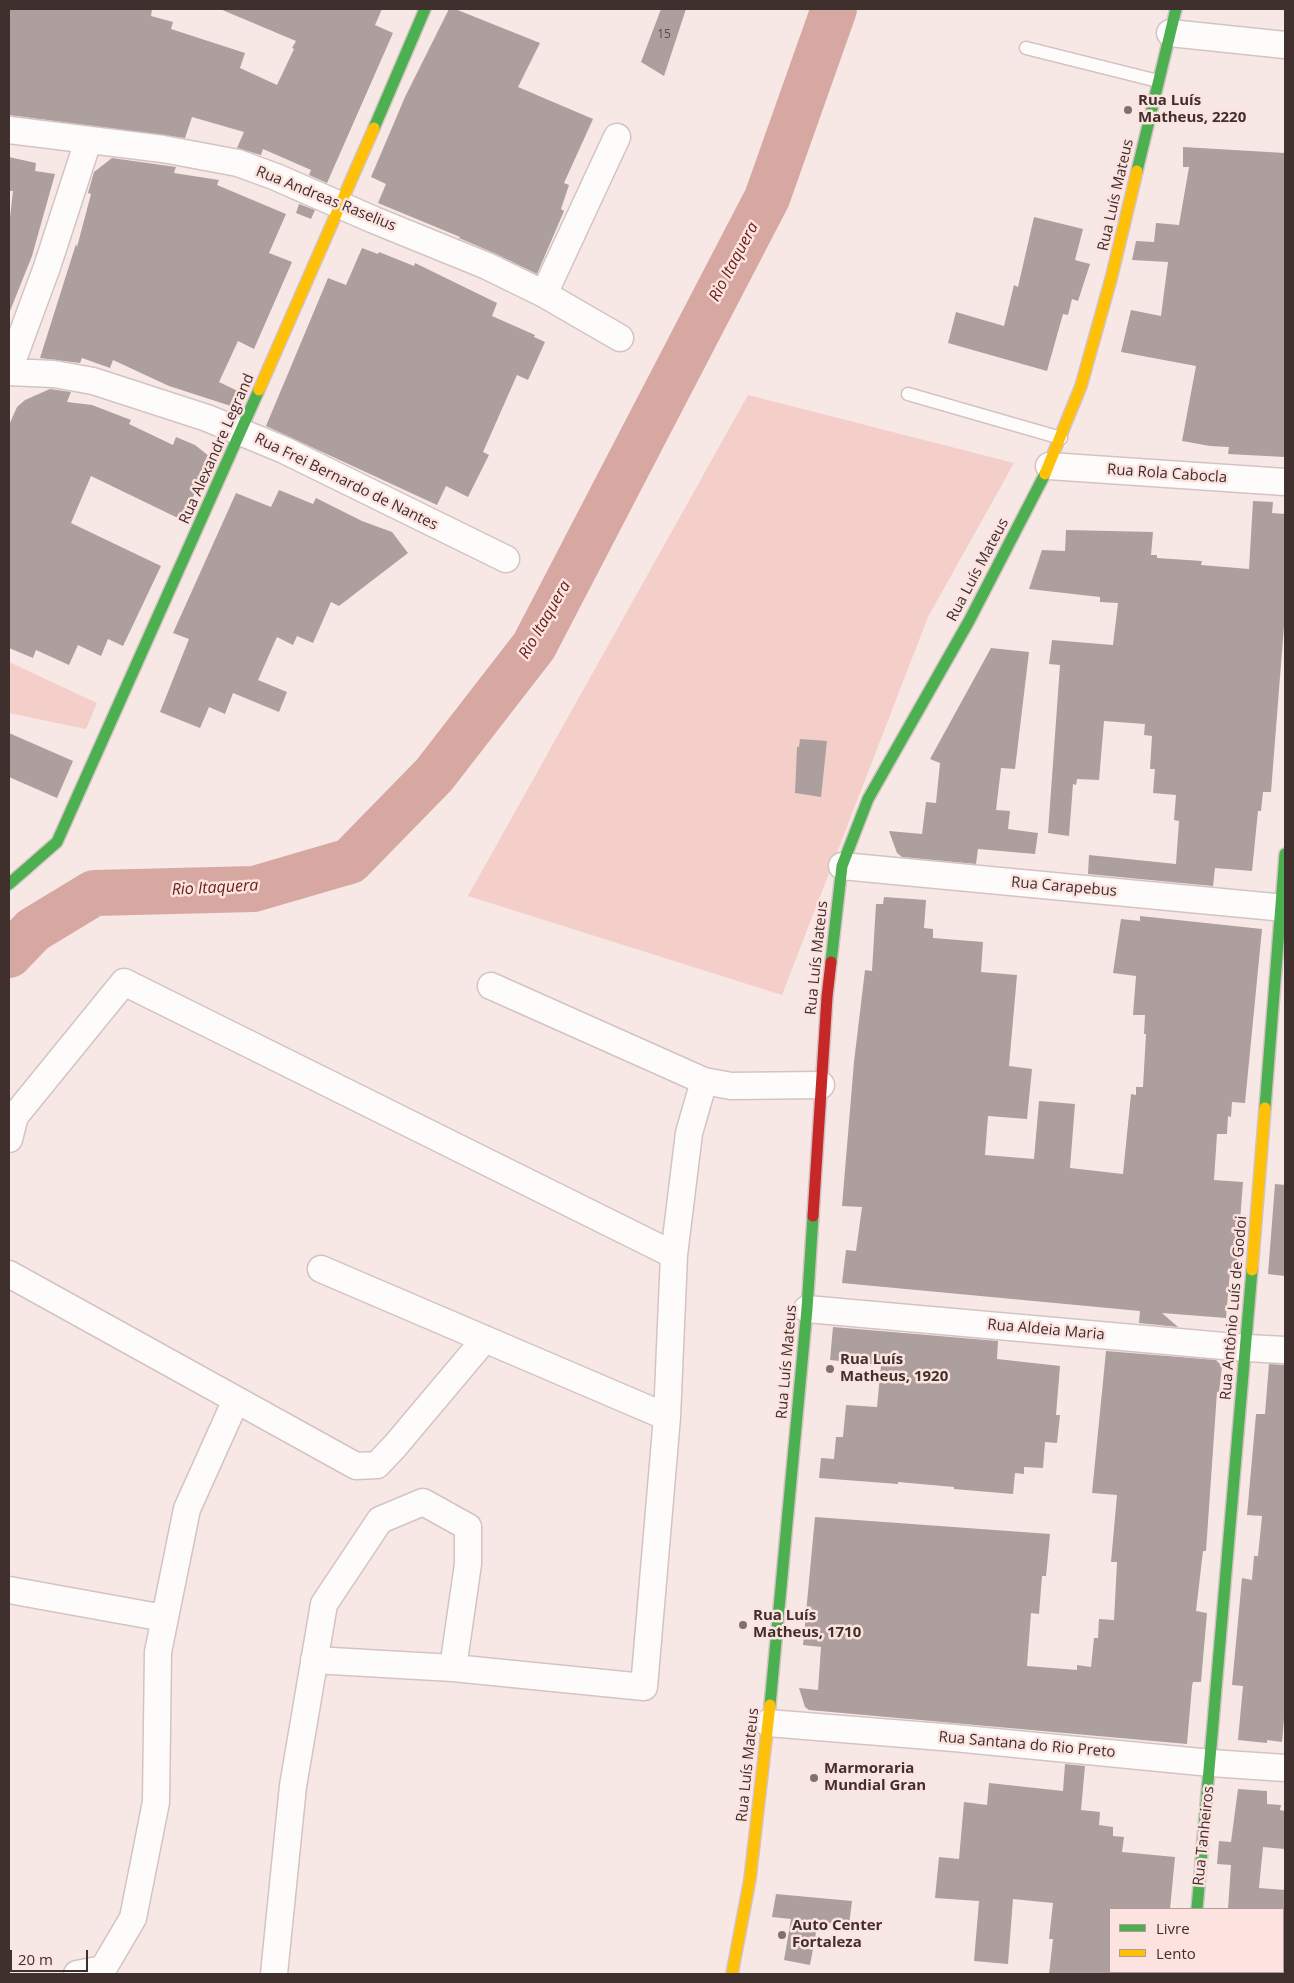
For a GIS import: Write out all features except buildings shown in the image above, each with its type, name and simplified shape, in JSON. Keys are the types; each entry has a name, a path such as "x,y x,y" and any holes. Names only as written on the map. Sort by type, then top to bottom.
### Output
{"street":[{"name":"Rua Alexandre Legrand","path":"9,884 57,842 105,731 342,205 425,9"},
{"path":"1173,21 1285,45"},
{"name":"Rua Luís Mateus","path":"732,1974 750,1879 768,1723 807,1309 827,997 842,866 868,799 969,621 1049,466 1061,438 1081,386 1111,279 1173,21"},
{"name":"Rua Andreas Raselius","path":"9,130 163,149 238,163 276,177 374,220 487,266 544,294 620,338"},
{"path":"544,294 617,137"},
{"path":"9,371 47,267 88,141"},
{"name":"Rua Frei Bernardo de Nantes","path":"9,371 54,374 93,381 146,397 241,432 284,450 506,559"},
{"name":"Rua Rola Cabocla","path":"1049,466 1285,482"},
{"name":"Rua Antônio Luís de Godoi","path":"1211,1763 1285,854"},
{"name":"Rua Carapebus","path":"842,866 1282,908"},
{"path":"9,1139 15,1116 124,982 674,1255"},
{"path":"491,986 704,1081 732,1086 821,1085"},
{"path":"314,1660 453,1668 644,1687 667,1418 674,1255 689,1134 704,1081"},
{"path":"322,1269 667,1418"},
{"path":"9,1274 356,1466 377,1464 395,1446 486,1339"},
{"name":"Rua Aldeia Maria","path":"807,1309 1285,1350"},
{"path":"78,1974 103,1969 133,1918 156,1802 158,1652 164,1618 187,1509 236,1400"},
{"path":"274,1974 293,1786 324,1604 380,1520 423,1502 468,1526 468,1564 453,1668"},
{"path":"9,1590 164,1618"},
{"name":"Rua Santana do Rio Preto","path":"768,1723 1285,1768"},
{"name":"Rua Tanheiros","path":"1196,1908 1211,1763"}],"lane":[{"path":"1026,48 1158,81"},
{"path":"908,394 1061,438"}],"shaded area":[{"path":"748,395 1014,463 928,617 782,995 468,896"},
{"path":"9,662 97,703 86,729 9,713"}],"waterway":[{"name":"Rio Itaquera","path":"9,955 33,930 94,893 254,889 350,861 434,775 534,646 767,198 834,9"}],"traffic: fast":[{"path":"374,128 425,9"},
{"path":"1137,171 1176,9"},
{"path":"9,884 57,842 259,390"},
{"path":"831,962 842,866 868,799 969,621 1045,474"},
{"path":"1265,1108 1285,854"},
{"path":"770,1705 807,1309 813,1216"},
{"path":"1197,1908 1252,1270"}],"traffic: slow":[{"path":"259,390 374,128"},
{"path":"1045,474 1081,386 1111,279 1137,171"},
{"path":"1252,1270 1265,1108"},
{"path":"732,1974 750,1879 770,1705"}],"traffic: jam":[{"path":"813,1216 827,997 831,962"}],"place":[{"name":"Rua Luís Matheus, 2220","path":"1128,110"},
{"name":"Rua Luís Matheus, 1920","path":"830,1369"},
{"name":"Rua Luís Matheus, 1710","path":"743,1625"},
{"name":"Marmoraria Mundial Gran","path":"814,1778"},
{"name":"Auto Center Fortaleza","path":"782,1935"}]}
